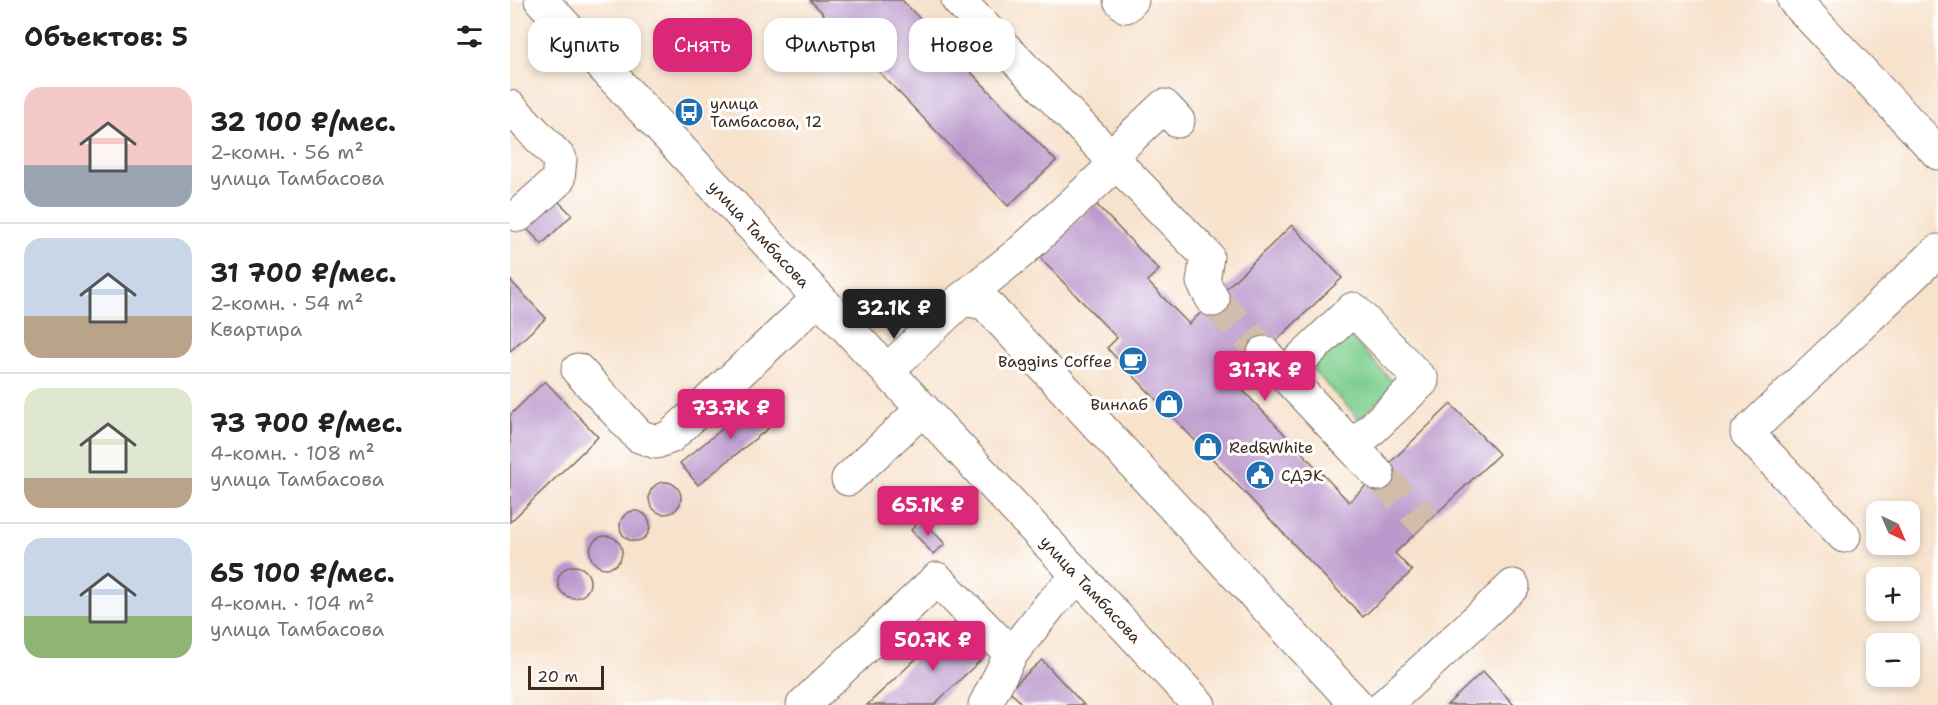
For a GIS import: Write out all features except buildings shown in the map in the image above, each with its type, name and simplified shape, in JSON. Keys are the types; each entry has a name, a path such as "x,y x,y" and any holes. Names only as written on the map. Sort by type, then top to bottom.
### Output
{"street":[{"path":"958,0 1207,256 1203,282 1213,300"},
{"path":"1120,0 1126,6 1132,0"},
{"path":"1794,0 1938,153"},
{"name":"улица Тамбасова","path":"551,3 819,298 1199,705"},
{"path":"887,371 962,299 1022,251 1107,172 1110,157 1164,106 1178,121"},
{"path":"510,107 560,159 558,180 519,215"},
{"path":"1844,536 1746,433 1938,251"},
{"path":"578,370 639,436 656,442 670,437 819,298"},
{"path":"962,299 985,303 1357,705"},
{"path":"1353,447 1422,381 1353,309 1274,364 1378,474"},
{"path":"848,479 923,409"},
{"path":"985,705 1011,654 1051,604 1079,576"},
{"path":"804,705 937,579 1011,654"},
{"path":"1385,705 1513,586"}],"green space":[{"path":"1348,334 1396,385 1359,419 1311,368"}],"tunnel":[{"path":"1213,300 1264,353"},
{"path":"1378,474 1426,523"}],"place":[{"name":"улица Тамбасова, 12","path":"689,112"},
{"name":"Baggins Coffee","path":"1133,361"},
{"name":"Винлаб","path":"1169,404"},
{"name":"Red&White","path":"1208,447"},
{"name":"СДЭК","path":"1260,475"}]}
